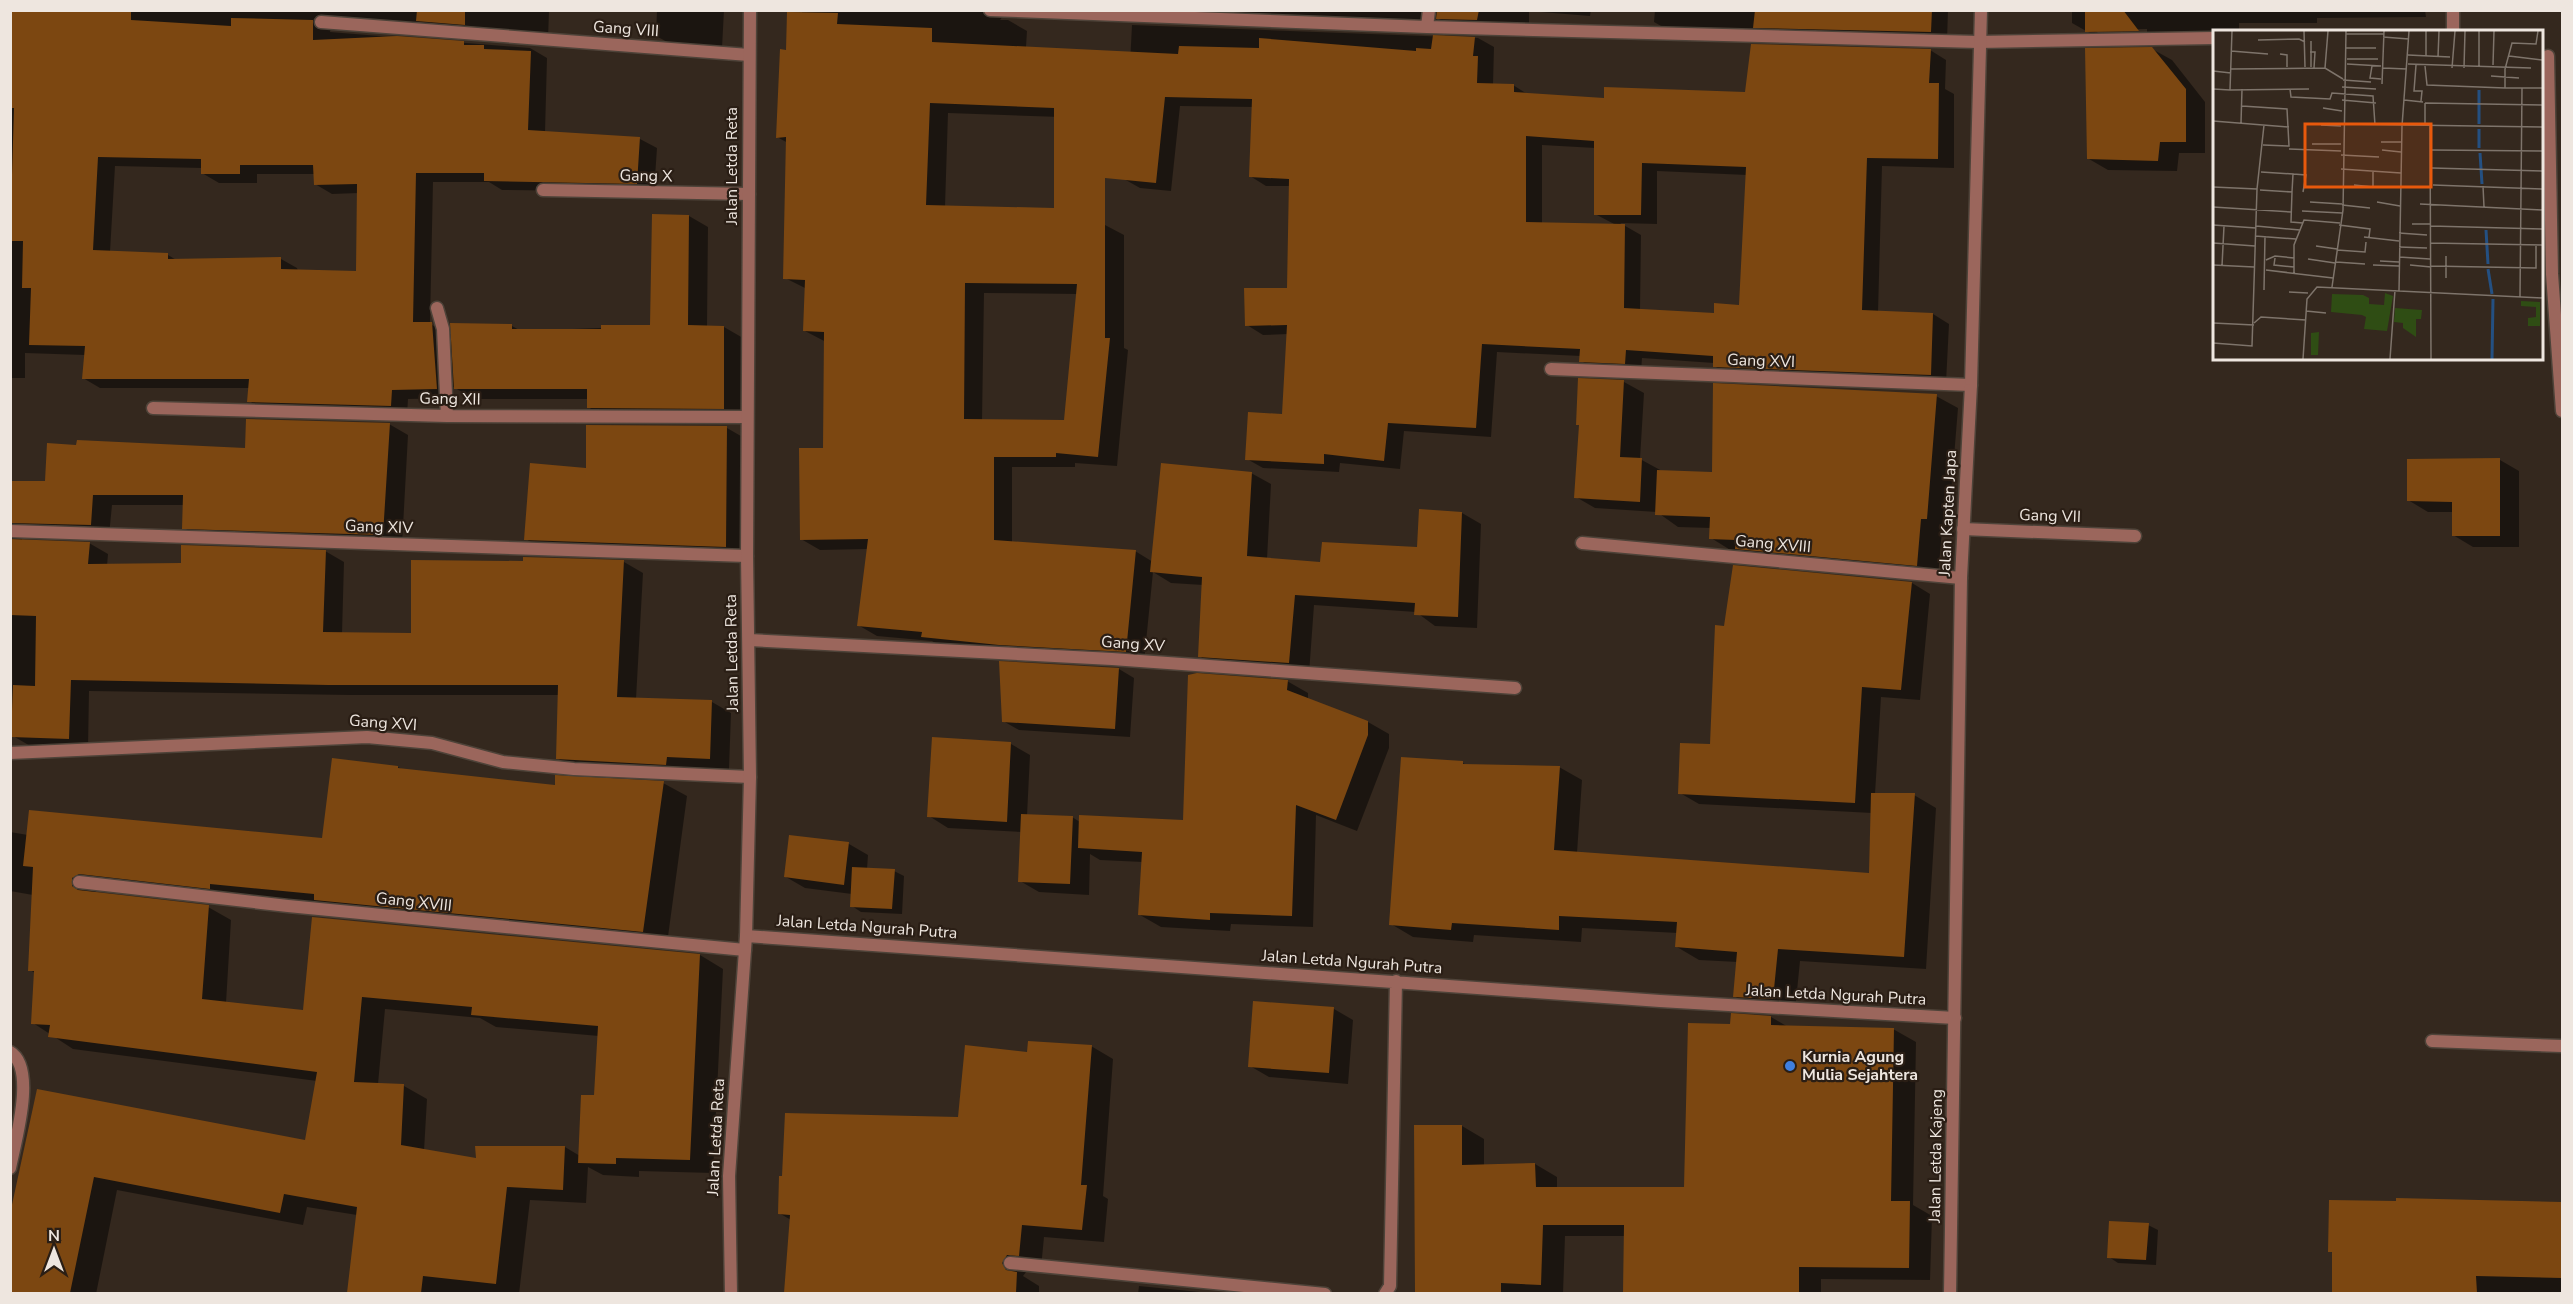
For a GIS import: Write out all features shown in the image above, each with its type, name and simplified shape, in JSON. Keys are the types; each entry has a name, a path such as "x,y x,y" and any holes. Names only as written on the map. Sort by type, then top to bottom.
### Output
{"street":[{"name":"Jalan Letda Reta","path":"731,1293 729,1176 746,936 750,777 747,417 750,10"},
{"path":"990,10 1427,27 1978,42 2213,38"},
{"path":"1427,27 1429,10"},
{"name":"Jalan Kapten Japa","path":"1954,1018 1961,578 1971,385 1978,42 1981,10"},
{"path":"2453,10 2453,30"},
{"name":"Gang VIII","path":"321,22 749,55"},
{"path":"2562,56 2545,54 2552,274 2562,411"},
{"name":"Gang X","path":"543,190 749,194"},
{"path":"436,308 443,329 447,416"},
{"name":"Gang XVI","path":"1551,369 1971,385"},
{"name":"Gang XII","path":"153,408 447,416 747,417"},
{"name":"Gang VII","path":"1963,529 2135,536"},
{"name":"Gang XIV","path":"10,531 747,556"},
{"name":"Gang XVIII","path":"1582,543 1961,578"},
{"name":"Gang XV","path":"749,640 1112,659 1515,687"},
{"name":"Gang XVI","path":"10,753 367,737 432,743 502,762 574,770 750,777"},
{"name":"Gang XVIII","path":"79,882 300,907 745,950"},
{"name":"Jalan Letda Ngurah Putra","path":"746,936 1660,1001 1954,1018"},
{"path":"1385,1293 1390,1286 1396,981"},
{"name":"Jalan Letda Kajeng","path":"1950,1293 1954,1018"},
{"path":"2432,1041 2562,1046"},
{"path":"10,1052 18,1056 23,1067 21,1108 10,1168"},
{"path":"1010,1263 1324,1293"}],"building":[{"path":"10,10 131,10 131,20 231,26 231,18 313,20 313,40 397,36 464,41 464,45 484,45 484,49 531,51 528,130 640,137 637,184 484,181 484,173 416,173 413,322 432,322 437,389 392,390 391,406 247,402 249,379 82,379 85,346 29,345 31,288 22,288 23,241 10,241 14,108 10,108","holes":["98,157 201,159 201,174 240,174 240,165 313,165 314,185 357,184 356,271 281,269 281,257 168,259 168,253 93,250"]},
{"path":"417,10 465,10 465,25 416,21"},
{"path":"1437,10 1479,10 1477,20 1436,19"},
{"path":"1755,10 1932,10 1931,32 1753,28"},
{"path":"2085,10 2123,10 2139,31 2085,32"},
{"path":"787,12 838,13 837,24 932,28 932,42 1178,54 1179,46 1259,48 1259,38 1416,51 1416,48 1431,49 1433,35 1475,37 1473,56 1478,56 1477,83 1514,84 1514,92 1604,98 1604,87 1745,92 1751,44 1931,49 1929,83 1939,83 1938,159 1867,158 1862,310 1933,313 1931,375 1713,367 1713,356 1626,350 1625,364 1579,362 1580,349 1482,344 1476,428 1388,423 1384,461 1324,454 1324,464 1245,460 1248,412 1282,414 1287,325 1245,326 1244,288 1287,288 1289,179 1249,177 1252,99 1165,97 1156,183 1105,178 1105,338 1110,338 1098,457 1056,453 1056,457 994,457 994,540 1136,550 1126,652 999,645 921,637 922,632 857,626 868,539 800,540 799,448 823,448 824,332 803,331 805,280 783,279 786,137 776,138 780,49 786,50","holes":["930,103 1054,108 1054,208 926,205","1526,136 1594,141 1594,215 1641,215 1642,163 1746,167 1739,305 1714,303 1714,313 1624,308 1625,224 1526,222","965,283 1077,284 1064,420 964,419"]},
{"path":"2152,47 2186,89 2186,142 2160,142 2158,161 2087,159 2085,48"},
{"path":"652,214 689,215 688,325 724,326 724,409 587,408 587,389 454,389 450,323 512,324 512,329 601,329 601,325 650,325"},
{"path":"1578,378 1624,380 1620,457 1642,458 1640,502 1574,498 1579,425 1576,425"},
{"path":"1713,383 1937,394 1927,519 1921,519 1917,566 1735,549 1736,540 1709,539 1710,517 1655,515 1657,470 1712,472"},
{"path":"246,419 390,423 383,535 182,529 183,495 93,495 91,525 10,523 10,481 45,481 47,443 76,445 77,440 245,448"},
{"path":"586,425 727,426 726,547 524,540 530,463 586,468"},
{"path":"2500,458 2500,536 2452,536 2452,502 2407,501 2407,459"},
{"path":"1161,463 1252,472 1247,556 1320,562 1322,542 1417,547 1419,509 1462,512 1458,617 1414,615 1415,603 1295,595 1289,663 1198,657 1202,577 1150,572"},
{"path":"10,539 90,542 88,564 181,563 181,545 326,550 323,632 411,633 411,560 523,561 523,557 624,560 617,697 712,700 710,759 667,757 666,765 556,759 558,685 328,685 71,680 69,739 11,737 13,685 35,686 36,616 10,615"},
{"path":"1733,565 1912,582 1901,690 1862,687 1855,803 1678,794 1680,743 1710,744 1715,625 1724,626"},
{"path":"999,661 1119,668 1115,729 1002,722"},
{"path":"1197,673 1288,680 1287,690 1368,721 1368,735 1336,820 1296,805 1292,916 1210,913 1210,920 1138,915 1142,852 1078,848 1079,815 1183,820 1188,675"},
{"path":"932,737 1011,742 1007,822 927,817"},
{"path":"1401,757 1463,761 1463,764 1560,766 1554,850 1869,873 1871,793 1915,793 1904,957 1778,949 1773,999 1733,997 1737,952 1675,947 1677,922 1559,916 1559,930 1452,923 1451,930 1389,925"},
{"path":"332,758 398,766 398,768 555,785 555,775 664,781 643,932 314,900 314,894 210,884 210,889 79,874 72,878 72,886 78,890 209,905 202,999 303,1010 312,917 700,954 690,1160 616,1158 616,1164 578,1163 581,1095 594,1095 598,1026 471,1015 472,1007 362,997 354,1082 404,1084 401,1145 476,1158 475,1146 565,1146 563,1190 507,1187 496,1284 423,1276 421,1293 347,1293 357,1207 284,1194 280,1213 94,1177 70,1293 10,1293 10,1214 37,1089 305,1140 317,1072 48,1037 50,1025 31,1024 34,971 28,971 33,867 23,866 29,810 322,838"},
{"path":"1021,814 1073,816 1070,884 1018,882"},
{"path":"789,835 849,842 844,885 784,877"},
{"path":"852,867 895,869 892,909 850,907"},
{"path":"1253,1001 1334,1007 1329,1073 1248,1067"},
{"path":"1731,1013 1771,1016 1771,1025 1894,1028 1891,1201 1910,1201 1909,1268 1799,1267 1799,1293 1623,1293 1624,1225 1543,1225 1541,1285 1501,1283 1501,1293 1415,1293 1414,1125 1462,1125 1462,1165 1535,1163 1536,1187 1684,1187 1688,1023 1730,1024"},
{"path":"1028,1041 1092,1045 1081,1185 1087,1185 1082,1230 1022,1225 1019,1256 1007,1255 1002,1263 1006,1270 1017,1272 1016,1293 784,1293 790,1215 778,1214 785,1113 958,1117 965,1045 1027,1052"},
{"path":"2396,1198 2562,1202 2562,1278 2476,1276 2477,1293 2332,1293 2332,1252 2328,1252 2329,1200 2396,1201"},
{"path":"2109,1221 2149,1223 2146,1260 2107,1258"}],"place":[{"name":"Kurnia Agung Mulia Sejahtera","path":"1790,1066"}]}
